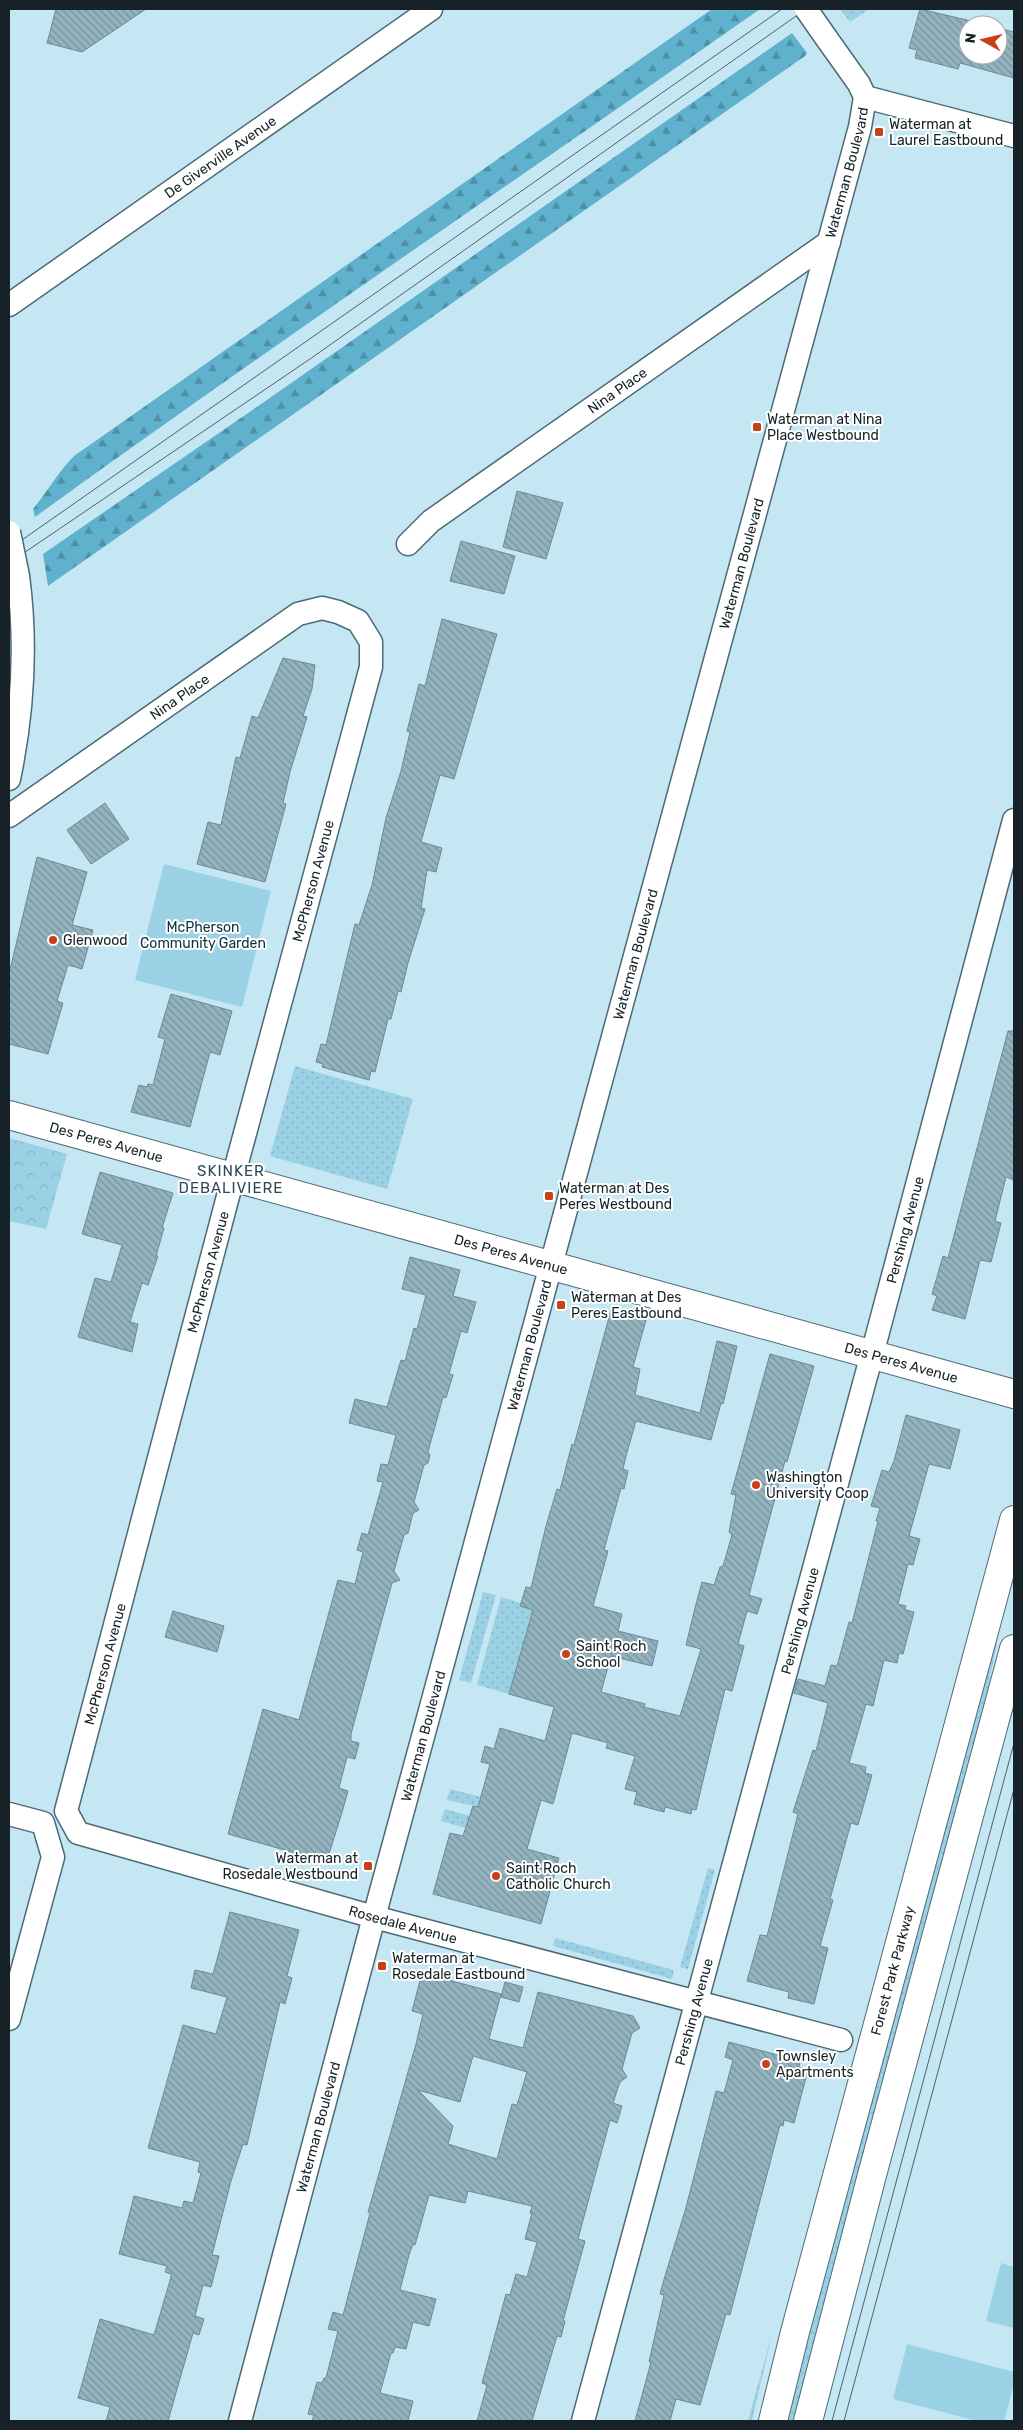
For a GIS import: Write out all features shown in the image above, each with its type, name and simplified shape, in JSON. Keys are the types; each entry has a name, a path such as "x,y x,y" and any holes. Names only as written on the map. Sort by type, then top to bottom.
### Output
{"main road":[{"name":"Des Peres Avenue","path":"9,1115 1014,1394"},
{"name":"Forest Park Parkway","path":"773,2421 1014,1520"},
{"path":"808,2421 872,2175 1014,1649"}],"street":[{"name":"De Giverville Avenue","path":"9,305 431,9"},
{"path":"806,9 859,84 865,96 1014,136"},
{"name":"Waterman Boulevard","path":"240,2421 374,1916 860,127 865,96"},
{"name":"Nina Place","path":"408,544 431,521 829,242"},
{"path":"9,532 18,576 22,617 23,666 17,740 9,779"},
{"name":"Nina Place","path":"9,816 298,614 322,608 338,612 358,621"},
{"name":"McPherson Avenue","path":"66,1811 233,1177 371,667 371,642 358,621"},
{"name":"Pershing Avenue","path":"583,2421 872,1354 1014,820"},
{"name":"Rosedale Avenue","path":"66,1811 78,1833 374,1916 841,2040"},
{"path":"9,1814 42,1823 53,1857 9,2019"}],"green space":[{"path":"712,9 760,9 306,325 35,517 33,509 74,456"},
{"path":"840,9 869,9 850,22"},
{"path":"792,33 807,53 805,56 48,586 43,554"},
{"name":"McPherson Community Garden","path":"164,864 271,891 242,1007 135,980"},
{"path":"295,1066 413,1099 387,1189 270,1156"},
{"path":"9,1138 67,1154 46,1229 9,1221"},
{"path":"483,1592 496,1595 471,1683 459,1680"},
{"path":"501,1597 521,1603 520,1605 533,1610 509,1694 477,1685"},
{"path":"992,1643 997,1644 976,1744 939,1878 933,1872"},
{"path":"450,1789 481,1797 478,1807 447,1800"},
{"path":"445,1809 470,1816 473,1830 441,1821"},
{"path":"708,1868 715,1870 688,1969 680,1967"},
{"path":"936,1871 939,1878 930,1910 926,1913 921,1907 933,1872"},
{"path":"921,1907 930,1910 823,2306 796,2421 785,2421"},
{"path":"555,1938 674,1970 672,1979 553,1946"},
{"path":"1001,2263 1014,2267 1014,2328 986,2321"},
{"path":"772,2334 752,2421 748,2421"},
{"path":"907,2344 1014,2372 1014,2384 1004,2421 977,2421 893,2399"}],"building":[{"path":"56,9 146,9 82,52 47,43"},
{"path":"920,9 958,18 958,69 915,58 917,50 909,48"},
{"path":"1008,30 1014,32 1014,78 967,65 1008,65"},
{"path":"517,491 563,503 546,559 503,547"},
{"path":"461,541 515,556 504,594 450,581"},
{"path":"442,619 497,634 454,779 440,775 421,842 442,848 436,872 427,870 421,908 425,909 401,992 398,991 391,1019 388,1019 375,1072 371,1071 369,1080 322,1067 323,1064 316,1062 321,1044 326,1045 355,924 359,925 372,885 386,818 401,771 410,732 407,731 419,684 425,686"},
{"path":"283,658 315,665 312,689 303,716 307,717 290,772 283,803 286,804 265,882 197,864 208,822 221,825 236,757 240,758 252,716 258,718"},
{"path":"105,803 129,839 91,864 67,830"},
{"path":"37,857 87,872 72,925 93,930 82,969 68,965 57,1001 63,1003 48,1054 9,1044 9,974"},
{"path":"171,994 232,1011 220,1055 210,1052 190,1127 131,1112 139,1085 147,1087 148,1084 153,1085 165,1039 158,1037"},
{"path":"1008,1031 1014,1031 1014,1180 1006,1177 995,1221 1001,1223 991,1262 980,1260 965,1319 932,1310 937,1296 932,1294 943,1256 948,1258"},
{"path":"100,1172 173,1193 162,1228 164,1228 156,1256 158,1256 148,1285 142,1283 130,1322 138,1324 132,1352 78,1337 95,1278 111,1282 122,1245 82,1234"},
{"path":"410,1257 460,1270 453,1296 476,1302 467,1333 461,1331 449,1374 453,1375 446,1398 443,1397 428,1452 430,1455 428,1463 424,1465 414,1502 419,1510 413,1513 408,1533 404,1535 394,1571 400,1580 392,1583 351,1734 351,1741 359,1743 355,1759 347,1757 339,1788 348,1791 343,1809 329,1854 322,1852 320,1860 228,1834 263,1709 299,1720 338,1580 355,1584 363,1552 357,1550 362,1533 368,1535 383,1482 377,1481 381,1464 388,1465 396,1435 349,1423 355,1399 387,1407 401,1360 405,1361 414,1328 417,1329 426,1295 402,1289"},
{"path":"611,1310 646,1320 633,1367 640,1369 635,1395 700,1413 717,1341 737,1346 723,1404 721,1403 711,1440 636,1421 626,1456 623,1469 628,1471 624,1489 621,1488 604,1550 608,1551 593,1606 622,1614 618,1631 658,1641 652,1666 611,1656 601,1692 645,1704 644,1707 680,1716 701,1649 686,1645 695,1608 702,1582 714,1585 720,1567 723,1566 732,1535 729,1532 736,1495 731,1494 770,1354 814,1366 787,1462 785,1461 749,1595 762,1599 757,1614 747,1611 738,1644 744,1646 732,1691 725,1689 696,1810 692,1809 691,1814 665,1807 664,1812 634,1804 637,1792 625,1789 635,1756 606,1748 608,1743 572,1733 553,1804 541,1800 527,1849 559,1858 541,1924 433,1894 450,1833 463,1836 473,1806 478,1807 490,1764 481,1762 485,1746 494,1749 500,1728 545,1741 554,1707 509,1694 533,1610 520,1606 526,1587 531,1588 546,1526 557,1489 560,1490 572,1444 574,1445"},
{"path":"906,1415 960,1430 950,1469 929,1464 909,1536 920,1539 913,1565 908,1564 898,1604 906,1606 905,1610 914,1612 903,1654 899,1653 897,1663 884,1660 873,1706 866,1704 849,1763 866,1767 865,1773 872,1775 858,1825 851,1823 830,1899 833,1900 820,1946 828,1948 814,2004 788,1998 789,1992 747,1981 760,1935 767,1936 798,1814 793,1812 813,1750 816,1751 828,1703 794,1693 798,1679 825,1686 831,1665 837,1666 849,1622 852,1623 878,1521 876,1521 880,1508 871,1506 882,1470 889,1472 894,1461"},
{"path":"173,1611 224,1626 217,1652 165,1637"},
{"path":"230,1912 299,1930 287,1976 292,1978 285,2004 280,2002 247,2145 243,2144 231,2181 212,2255 219,2256 211,2287 203,2285 195,2316 204,2319 199,2335 193,2333 168,2421 106,2421 110,2407 78,2398 100,2319 154,2335 171,2277 171,2274 165,2272 167,2266 119,2254 134,2196 182,2208 184,2201 193,2203 201,2173 198,2172 200,2162 148,2148 183,2025 216,2034 227,1997 191,1988 195,1970 213,1974"},
{"path":"422,1973 501,1994 489,2039 523,2048 538,1992 633,2016 640,2028 632,2033 622,2069 627,2077 620,2082 613,2103 622,2106 617,2123 610,2120 578,2239 585,2241 563,2321 565,2321 561,2337 557,2336 532,2421 477,2421 487,2385 482,2383 506,2294 510,2295 516,2274 527,2277 537,2242 525,2239 532,2206 468,2191 465,2203 429,2195 415,2245 413,2244 409,2255 400,2290 436,2299 429,2326 413,2322 406,2349 395,2347 393,2353 391,2353 380,2393 413,2401 408,2421 312,2421 314,2415 308,2414 317,2382 322,2383 324,2378 326,2378 338,2331 328,2329 333,2312 343,2315 370,2213 368,2212 416,2044 423,2014 412,2011","holes":["473,2056 527,2072 517,2105 512,2104 497,2159 448,2144 453,2126 418,2090 460,2102"]},
{"path":"505,1982 523,1987 519,2002 501,1997"},
{"path":"729,2042 800,2061 799,2067 808,2070 794,2123 784,2120 783,2126 780,2125 730,2315 726,2314 700,2405 676,2399 670,2421 635,2421 651,2362 649,2362 664,2295 660,2294 685,2211 716,2091 724,2093 733,2060 725,2057"}],"tram line":[{"path":"9,549 782,9"},
{"path":"9,563 310,359 806,9"},
{"path":"832,2421 1014,1743"},
{"path":"844,2421 1014,1789"}],"place":[{"name":"Waterman at Laurel Eastbound","path":"879,132"},
{"name":"Waterman at Nina Place Westbound","path":"757,427"},
{"name":"Glenwood","path":"53,940"},
{"name":"Waterman at Des Peres Westbound","path":"549,1196"},
{"name":"Waterman at Des Peres Eastbound","path":"561,1305"},
{"name":"Washington University Coop","path":"756,1485"},
{"name":"Saint Roch School","path":"566,1654"},
{"name":"Waterman at Rosedale Westbound","path":"368,1866"},
{"name":"Saint Roch Catholic Church","path":"496,1876"},
{"name":"Waterman at Rosedale Eastbound","path":"382,1966"},
{"name":"Townsley Apartments","path":"766,2064"}],"district":[{"name":"SKINKER DEBALIVIERE","path":"231,1180"}]}
